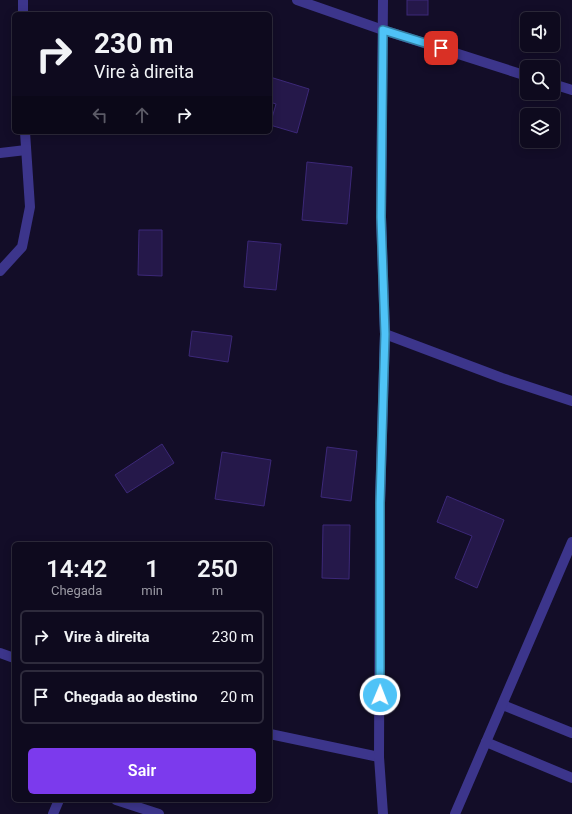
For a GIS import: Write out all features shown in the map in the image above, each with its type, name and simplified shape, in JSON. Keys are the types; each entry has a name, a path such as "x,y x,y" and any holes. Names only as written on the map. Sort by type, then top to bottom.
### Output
{"street":[{"path":"23,0 23,12"},
{"path":"297,0 383,30 520,74"},
{"path":"383,0 381,217 385,334 380,503 379,757 383,814"},
{"path":"560,86 572,90"},
{"path":"0,271 22,247 30,207 25,134"},
{"path":"0,153 26,150"},
{"path":"385,334 502,378 572,401"},
{"path":"455,814 569,555 572,542"},
{"path":"0,653 12,657"},
{"path":"503,704 572,733"},
{"path":"272,734 379,757"},
{"path":"486,742 572,778"},
{"path":"53,814 58,802"},
{"path":"122,802 159,814"}],"building":[{"path":"407,0 428,0 428,15 407,15"},
{"path":"272,78 309,89 297,133 272,126 272,118 276,104 272,103"},
{"path":"307,162 352,167 347,224 302,220"},
{"path":"139,230 162,230 162,276 138,275"},
{"path":"248,241 281,244 276,290 244,287"},
{"path":"192,331 232,336 228,362 189,356"},
{"path":"162,444 174,463 127,493 115,475"},
{"path":"327,447 357,451 351,501 321,497"},
{"path":"222,452 271,460 264,506 215,499"},
{"path":"447,496 504,520 477,588 455,578 472,536 437,522"},
{"path":"323,525 350,525 349,579 322,578"}],"route":[{"path":"380,695 380,503 385,334 381,217 383,30 441,48"}]}
